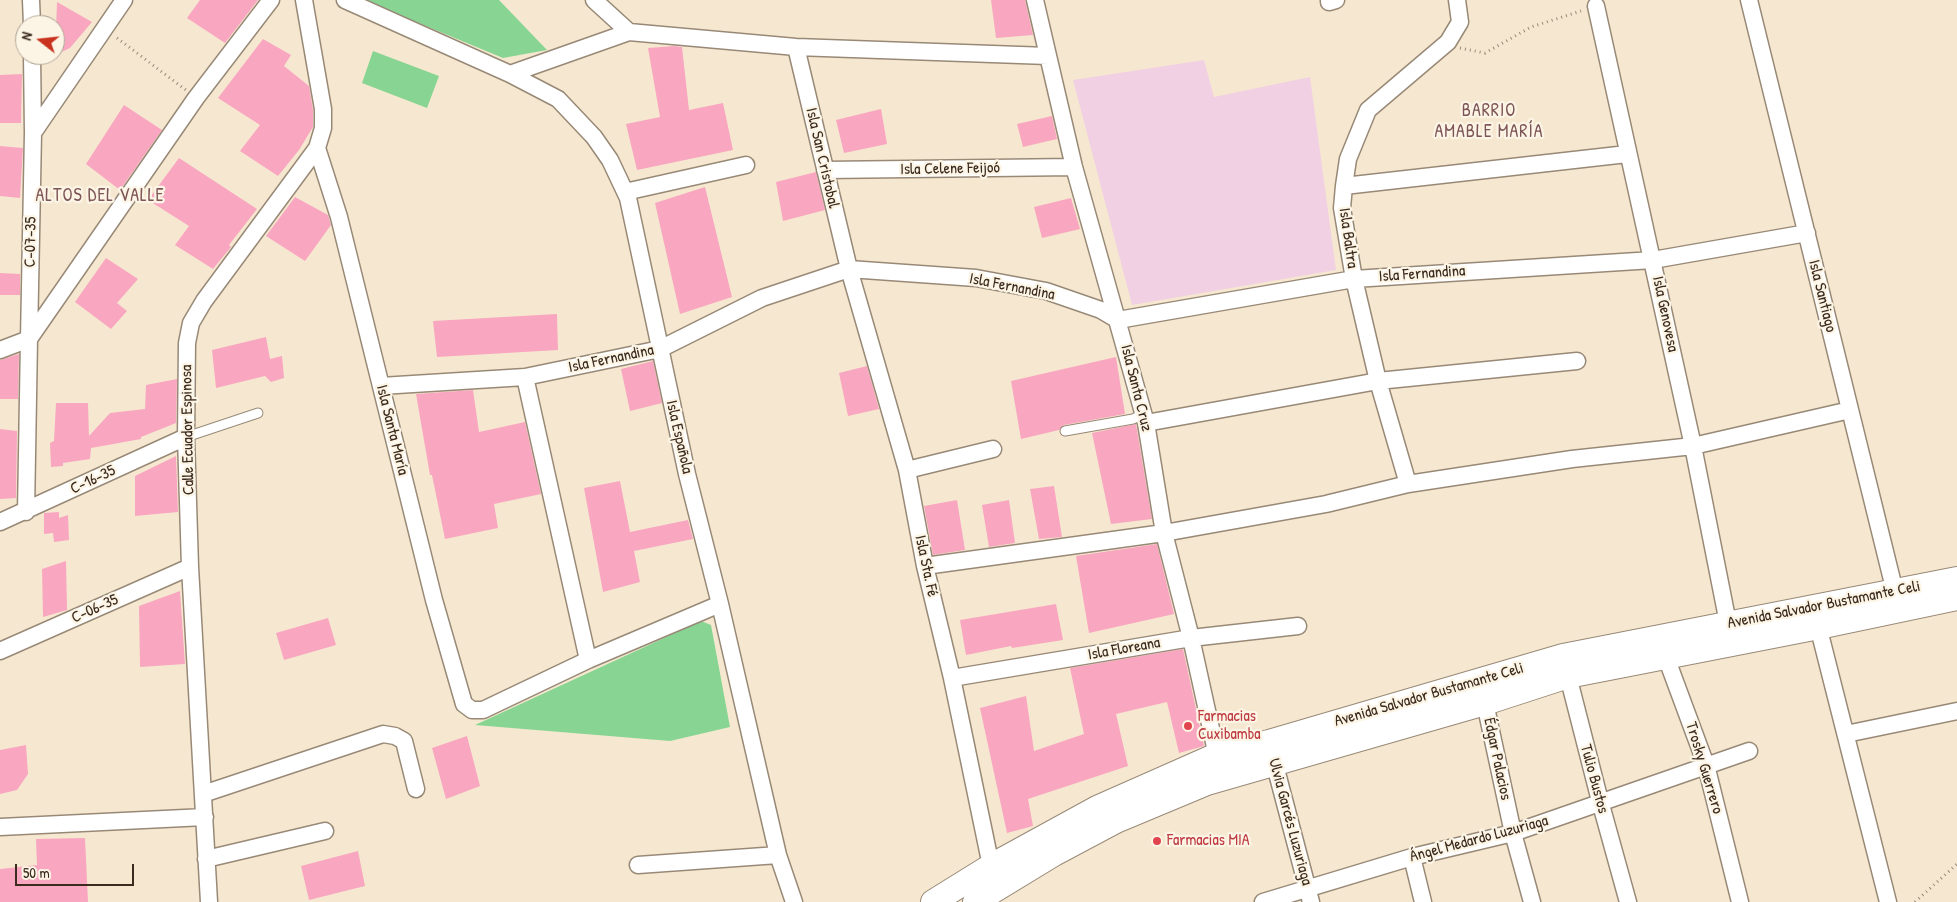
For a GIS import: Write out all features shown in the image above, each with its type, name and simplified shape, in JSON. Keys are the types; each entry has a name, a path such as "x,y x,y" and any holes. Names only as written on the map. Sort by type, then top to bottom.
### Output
{"main road":[{"name":"Avenida Salvador Bustamante Celi","path":"975,902 996,876 1097,808 1217,755 1565,666 1816,617 1895,592 1957,579"},
{"name":"Avenida Salvador Bustamante Celi","path":"1663,648 1728,623 1816,617 1957,598"},
{"name":"Avenida Salvador Bustamante Celi","path":"934,902 996,876 1156,803 1222,779 1485,703 1565,666"}],"street":[{"path":"31,0 32,15"},
{"path":"33,133 124,0"},
{"path":"0,350 29,339 196,98 271,0"},
{"name":"Calle Ecuador Espinosa","path":"209,902 190,568 186,437 187,343 191,323 204,301 317,148 323,128 323,110 304,0"},
{"name":"Isla Española","path":"345,0 510,74 558,99 594,137 610,160 628,198 687,474 720,604 778,855 794,902"},
{"path":"594,0 630,32"},
{"name":"Isla Santa Cruz","path":"1035,0 1074,167 1144,419 1164,533 1191,638 1222,779"},
{"path":"1329,0 1329,2 1336,0"},
{"name":"Isla Baltra","path":"1408,484 1378,381 1354,279 1342,208 1344,186 1348,159 1368,110 1448,42 1460,22 1457,0"},
{"name":"Isla Santiago","path":"1748,0 1895,592"},
{"name":"Isla Genovesa","path":"1596,6 1693,446 1728,623"},
{"path":"510,74 630,32 796,47 1048,56"},
{"name":"Isla San Cristobal","path":"796,47 849,269"},
{"name":"C-07-35","path":"26,512 33,133 32,65"},
{"name":"Isla Santa María","path":"317,148 339,217 434,600 464,704 472,710 482,710 588,660"},
{"path":"1344,186 1628,154"},
{"path":"625,192 746,165"},
{"name":"Isla Celene Feijoó","path":"825,170 1074,167"},
{"name":"Isla Fernandina","path":"381,386 525,377 660,349 762,298 849,269 976,278 1046,291 1101,310 1118,320 1354,279 1653,260 1807,233"},
{"name":"Isla Sta. Fé","path":"849,269 907,470 925,566 996,876"},
{"path":"1144,419 1378,381 1577,361"},
{"path":"525,377 588,660 720,604"},
{"path":"925,566 1164,533 1326,504 1408,484 1572,460 1693,446 1850,410"},
{"name":"C-16-35","path":"0,522 26,512 186,437"},
{"path":"907,470 993,449"},
{"name":"C-06-35","path":"0,651 190,568"},
{"path":"1816,617 1888,902"},
{"name":"Isla Floreana","path":"952,678 1191,638 1298,626"},
{"name":"Trosky Guerrero","path":"1663,648 1706,765 1740,902"},
{"name":"Tulio Bustos","path":"1565,666 1628,902"},
{"name":"Édgar Palacios","path":"1485,703 1513,833 1532,902"},
{"path":"1846,734 1957,711"},
{"path":"203,794 383,734 395,736 404,742 416,789"},
{"name":"Ulvia Garcés Luzuriaga","path":"1269,742 1310,895"},
{"name":"Ángel Medardo Luzuriaga","path":"1263,902 1310,895 1412,857 1513,833 1600,801 1749,751"},
{"path":"0,827 205,817"},
{"path":"206,859 325,831"},
{"path":"638,865 778,855"},
{"path":"1412,857 1423,902"}],"lane":[{"path":"186,437 258,413"},
{"path":"1065,431 1133,419 1144,419"}],"path":[{"path":"1448,42 1462,50 1485,54 1531,27 1596,6"},
{"path":"104,28 196,98"},
{"path":"1915,902 1957,864"}],"shaded area":[{"path":"1204,60 1214,97 1310,77 1336,270 1132,305 1073,80"}],"green space":[{"path":"363,0 499,0 547,50 503,58"},
{"path":"373,51 439,76 427,108 362,83"},
{"path":"701,621 711,625 730,727 670,741 475,725"}],"building":[{"path":"200,0 258,0 225,43 187,18"},
{"path":"991,0 1025,0 1033,35 996,38"},
{"path":"57,2 92,22 70,48 65,50 65,15 57,15"},
{"path":"263,39 291,55 284,66 309,86 313,110 313,127 299,150 278,176 240,151 260,125 218,98"},
{"path":"682,47 689,110 723,103 733,150 637,170 626,124 660,117 648,48"},
{"path":"22,74 21,123 0,123 0,75"},
{"path":"124,105 162,130 120,190 86,164"},
{"path":"881,109 887,144 844,153 836,120"},
{"path":"1052,116 1057,139 1023,147 1017,124"},
{"path":"0,146 23,148 20,198 0,196"},
{"path":"179,158 257,209 229,245 231,247 213,269 175,245 189,226 148,200"},
{"path":"816,172 825,210 783,221 776,182"},
{"path":"705,187 732,297 680,314 655,203"},
{"path":"295,197 328,215 331,225 305,261 266,236"},
{"path":"1071,198 1080,229 1042,238 1034,207"},
{"path":"106,258 138,279 117,303 127,311 111,329 75,302"},
{"path":"0,273 20,274 20,295 0,295"},
{"path":"557,314 558,350 437,357 433,321"},
{"path":"266,337 270,359 282,356 284,378 271,382 265,376 216,388 212,350"},
{"path":"19,354 18,399 0,399 0,360"},
{"path":"1116,357 1125,414 1064,425 1059,430 1021,439 1011,381"},
{"path":"653,361 662,403 630,411 621,369"},
{"path":"867,366 879,409 848,416 839,373"},
{"path":"177,379 176,423 141,437 141,439 91,448 90,459 63,463 63,466 51,467 50,443 54,441 56,403 88,403 89,436 110,413 145,409 146,385"},
{"path":"473,390 479,432 525,422 541,494 494,504 498,528 445,539 432,475 430,475 416,394"},
{"path":"1136,424 1152,519 1111,524 1092,433"},
{"path":"0,429 17,431 16,498 0,499"},
{"path":"176,456 178,512 135,516 135,476"},
{"path":"620,481 630,532 688,520 693,539 634,551 640,582 603,592 584,488"},
{"path":"1054,486 1062,537 1039,539 1030,489"},
{"path":"957,500 965,550 933,555 924,506"},
{"path":"1009,500 1015,543 989,547 982,505"},
{"path":"59,512 59,518 68,515 69,540 54,542 53,533 44,534 44,513"},
{"path":"1157,544 1174,614 1089,633 1076,556"},
{"path":"66,561 67,610 43,617 42,569"},
{"path":"180,591 185,664 140,667 139,606"},
{"path":"1056,604 1063,640 1012,648 1011,646 966,655 960,620"},
{"path":"328,618 336,645 284,660 276,633"},
{"path":"1183,649 1204,746 1179,753 1167,702 1116,714 1128,766 1028,799 1033,826 1007,833 980,708 1026,696 1034,751 1084,734 1070,668"},
{"path":"467,736 480,786 446,799 432,748"},
{"path":"26,745 28,774 17,790 0,794 0,750"},
{"path":"85,838 88,902 0,902 0,869 37,865 36,839"},
{"path":"358,851 365,886 309,900 301,866"}],"place":[{"name":"Farmacias Cuxibamba","path":"1188,726"},
{"name":"Farmacias MIA","path":"1157,841"}],"district":[{"name":"BARRIO AMABLE MARÍA","path":"1489,121"},
{"name":"ALTOS DEL VALLE","path":"100,196"}]}
